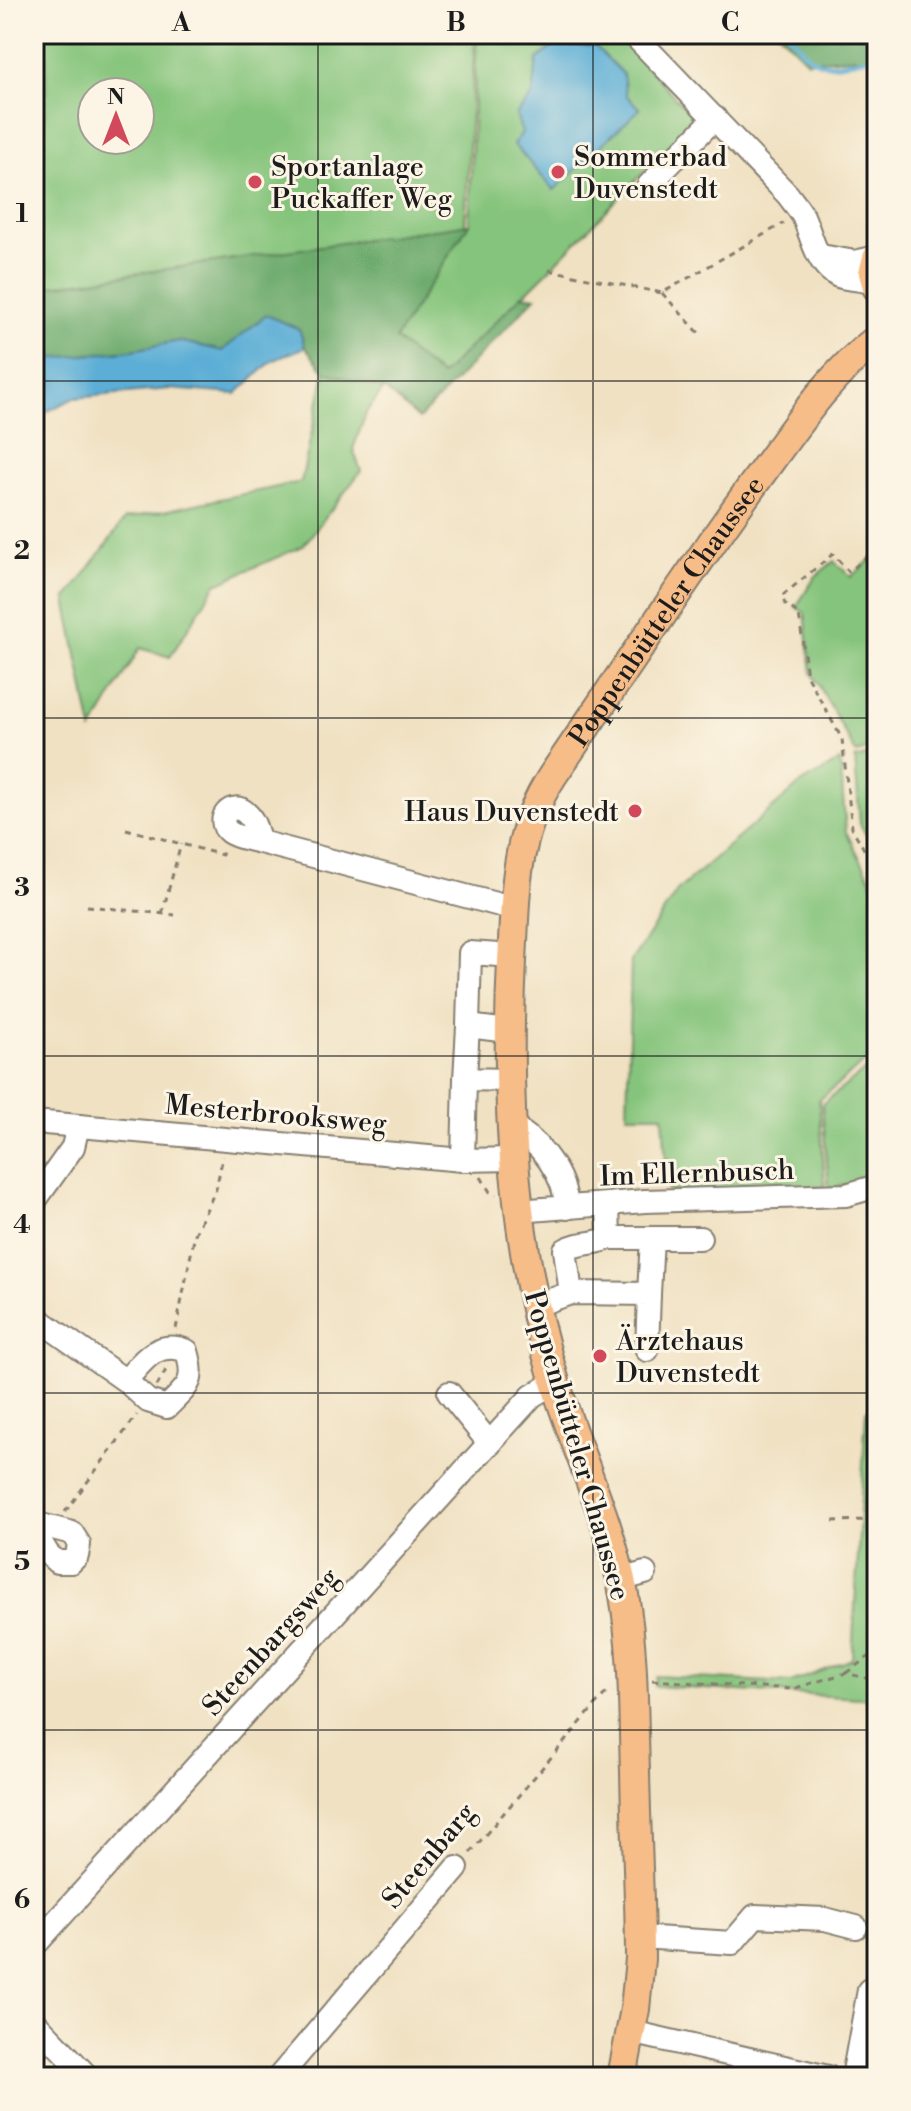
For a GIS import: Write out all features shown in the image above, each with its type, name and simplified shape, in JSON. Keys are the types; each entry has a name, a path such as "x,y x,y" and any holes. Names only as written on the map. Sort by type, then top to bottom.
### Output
{"main road":[{"path":"877,258 873,273 877,286"},
{"name":"Poppenbütteler Chaussee","path":"622,2077 639,1979 640,1937 641,1684 630,1650 633,1576 596,1497 555,1382 524,1253 511,1126 508,1031 521,850 525,830 541,793 711,542 800,421 846,366 876,337"}],"street":[{"path":"633,34 788,195 802,214 821,256 835,274 864,279 877,286"},
{"path":"649,185 715,118"},
{"path":"821,256 855,262 877,258"},
{"path":"228,832 515,909"},
{"path":"468,1160 465,1079 470,953 513,956"},
{"path":"468,1026 508,1031"},
{"path":"465,1079 510,1080"},
{"name":"Mesterbrooksweg","path":"34,1122 468,1160 514,1159"},
{"path":"34,1202 73,1147 78,1126"},
{"path":"511,1126 526,1134 539,1147 566,1192 567,1208"},
{"name":"Im Ellernbusch","path":"518,1204 567,1208 846,1195 877,1186"},
{"path":"608,1204 609,1238"},
{"path":"571,1293 565,1250 571,1246 597,1244 609,1238 700,1238"},
{"path":"647,1350 652,1238"},
{"path":"536,1305 571,1293 649,1294"},
{"path":"34,1316 126,1381"},
{"name":"Steenbargsweg","path":"34,1946 532,1396 555,1382"},
{"path":"449,1393 490,1444"},
{"path":"34,1523 72,1533 79,1544 77,1556 71,1562 57,1562 48,1554 34,1531"},
{"name":"Steenbarg","path":"279,2077 457,1868"},
{"path":"640,1937 732,1943 755,1916 825,1919 856,1927"},
{"path":"853,2077 869,1990"},
{"path":"34,2021 88,2077"},
{"path":"631,2032 769,2070 828,2077"}],"path":[{"path":"662,293 802,214"},
{"path":"549,270 662,293 700,334"},
{"path":"877,548 849,572 833,554 782,596 785,604 799,614 807,676 842,739 852,828 877,872"},
{"path":"126,829 222,855 228,832"},
{"path":"162,914 181,844"},
{"path":"87,906 175,915"},
{"path":"468,1160 490,1192 518,1204"},
{"path":"868,1520 877,1503"},
{"path":"833,1521 868,1520 877,1530"},
{"path":"641,1684 792,1689 846,1673 877,1651"},
{"path":"846,1673 877,1681"},
{"name":"Steenbarg","path":"457,1868 604,1695 641,1684"}],"green space":[{"name":"Sportanlage Puckaffer Weg","path":"47,34 475,34 465,225 39,288"},
{"name":"Sommerbad Duvenstedt","path":"477,34 617,34 695,119 441,376 394,339 469,224"},
{"path":"780,34 877,34 877,56 807,61"},
{"path":"469,224 395,339 441,376 522,295 536,297 419,419 384,389 325,372 305,347 299,329 222,351 179,341 133,350 45,359 34,368 34,293 39,288"},
{"path":"325,372 384,389 367,411 353,449 361,471 303,546 216,584 170,657 140,648 92,730 66,600 125,519 301,482"},
{"path":"877,554 877,747 856,753 812,673 805,613 796,607 816,576 834,561 851,577"},
{"path":"877,753 877,854 860,824 855,759"},
{"path":"840,761 846,832 877,890 877,1052 819,1100 825,1187 668,1192 663,1115 627,1115 631,961 678,890 799,785"},
{"path":"877,1061 877,1178 829,1189 822,1104"},
{"path":"877,1403 877,1699 655,1686 656,1676 791,1683 852,1659 866,1411"}],"water":[{"path":"562,39 573,46 595,46 623,74 626,95 640,109 554,190 513,144 522,133 516,115 533,95 537,60"},
{"path":"266,315 299,329 305,347 272,361 236,394 169,389 74,398 34,418 34,368 45,359 133,350 179,341 222,351"}],"waterway":[{"path":"789,34 806,54 823,63 840,64 877,56"}],"place":[{"name":"Sommerbad Duvenstedt","path":"558,172"},
{"name":"Sportanlage Puckaffer Weg","path":"255,182"},
{"name":"Haus Duvenstedt","path":"635,811"},
{"name":"Ärztehaus Duvenstedt","path":"600,1356"}]}
